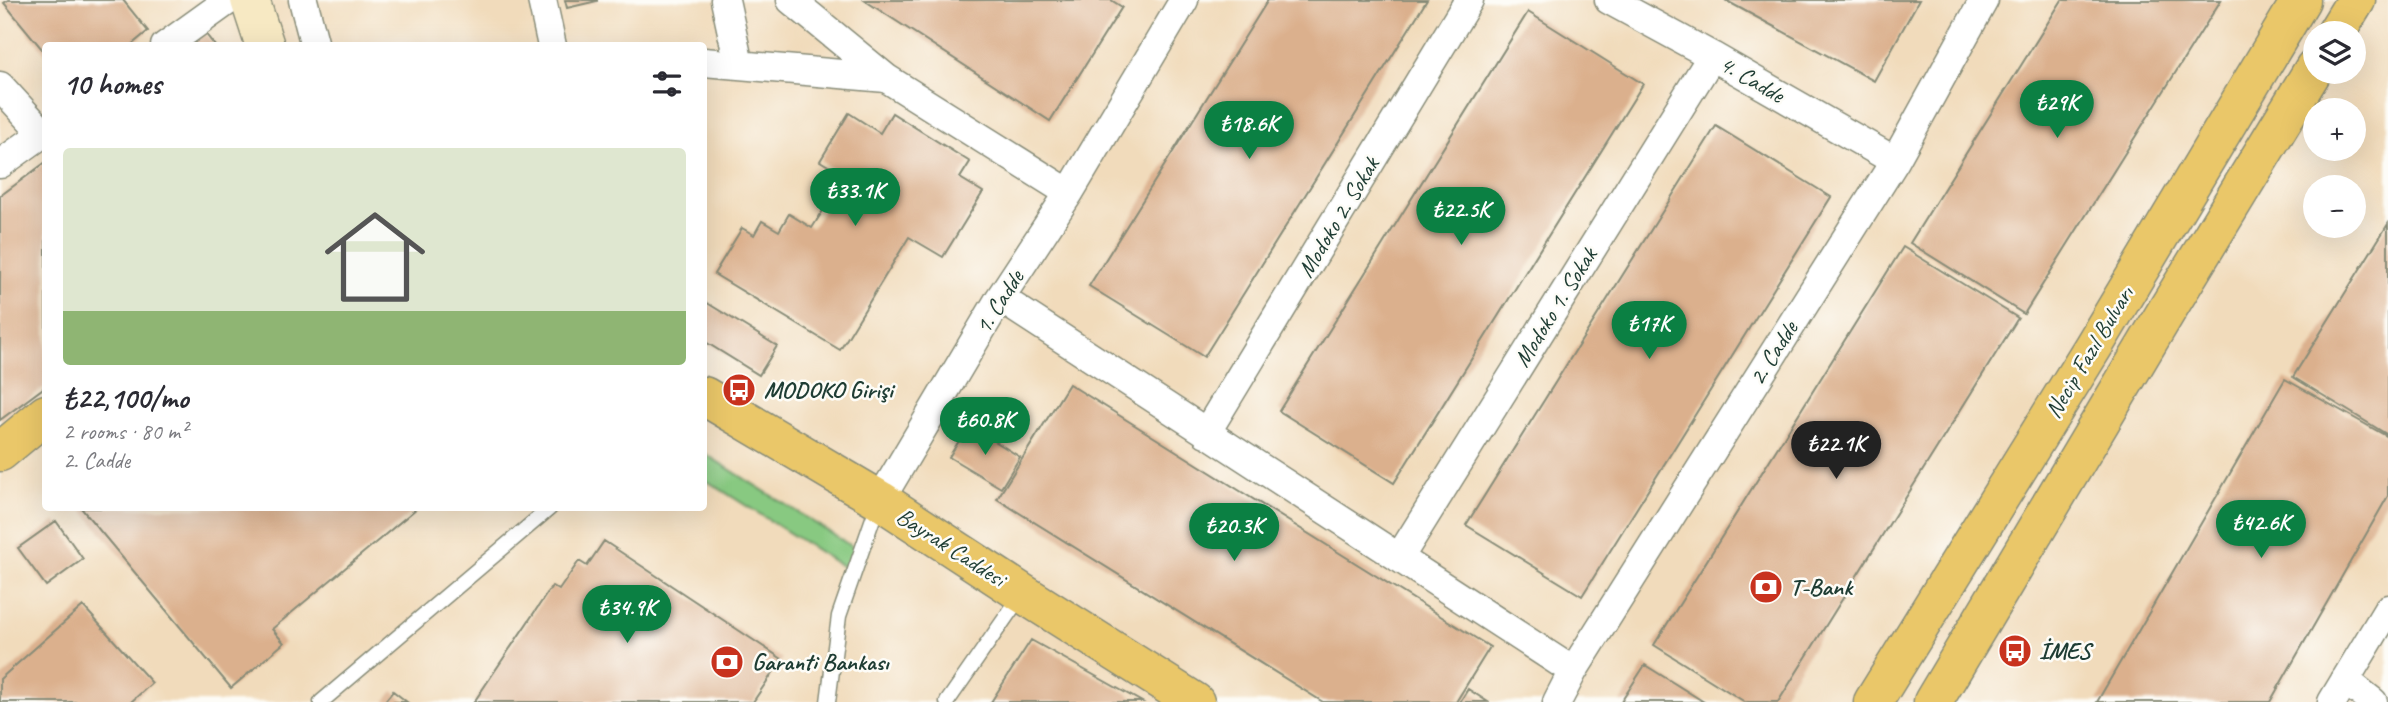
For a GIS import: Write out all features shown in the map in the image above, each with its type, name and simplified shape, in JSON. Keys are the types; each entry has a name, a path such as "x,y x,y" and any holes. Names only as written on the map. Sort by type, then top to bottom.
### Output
{"main road":[{"name":"Necip Fazıl Bulvarı","path":"1873,702 2094,347 2301,0"},
{"path":"2344,21 2357,0"},
{"name":"Necip Fazıl Bulvarı","path":"1933,702 2305,84"},
{"name":"Bayrak Caddesi","path":"707,398 880,500 1195,702"},
{"path":"0,452 42,417"}],"street":[{"path":"171,42 229,0"},
{"path":"250,0 264,42"},
{"path":"303,0 314,42"},
{"path":"542,0 551,42"},
{"path":"725,0 739,65"},
{"path":"791,0 886,78 1069,193"},
{"name":"Modoko 2. Sokak","path":"1206,433 1469,0"},
{"name":"4. Cadde","path":"1609,0 1895,161"},
{"name":"2. Cadde","path":"1557,702 1573,671 1895,161 1984,0"},
{"name":"1. Cadde","path":"880,500 1000,298 1069,193 1175,3"},
{"name":"Modoko 1. Sokak","path":"1399,558 1712,56"},
{"path":"707,62 886,78"},
{"path":"0,86 42,130"},
{"path":"0,164 42,133"},
{"path":"1000,298 1573,671"},
{"path":"2373,702 2339,691 2388,610"}],"lane":[{"name":"1. Cadde","path":"828,702 839,616 880,500"},
{"path":"321,702 546,511"},
{"path":"947,702 1022,593"}],"green space":[{"path":"707,455 859,551 848,570 707,481"}],"building":[{"path":"8,0 123,0 148,31 135,42 42,42 42,49 4,3"},
{"path":"565,0 597,0 597,1 567,8"},
{"path":"864,0 1111,0 1122,7 1050,121"},
{"path":"1268,0 1427,0 1204,357 1089,286"},
{"path":"1725,0 1919,0 1874,81"},
{"path":"2062,0 2221,0 2024,314 1910,243"},
{"path":"1528,12 1643,84 1394,483 1279,411"},
{"path":"205,33 212,42 194,42"},
{"path":"849,113 880,133 892,113 970,162 960,178 983,192 943,257 909,237 840,350 714,274 742,228 754,235 762,221 779,231 789,214 812,228 845,176 820,161"},
{"path":"1716,126 1831,197 1582,596 1466,525"},
{"path":"42,165 42,389 0,420 0,196"},
{"path":"2388,224 2388,435 2293,377"},
{"path":"1903,247 2018,318 1778,702 1745,702 1654,645"},
{"path":"707,303 777,346 759,375 707,343"},
{"path":"2285,379 2388,437 2388,496 2270,702 2097,702"},
{"path":"1069,384 1490,647 1456,702 1323,702 997,499"},
{"path":"969,425 1020,457 1001,488 949,457"},
{"path":"84,511 413,511 272,629 284,643 231,688"},
{"path":"56,521 83,559 46,586 18,548"},
{"path":"604,541 782,659 753,702 474,702 552,586 559,590 579,561 587,566"},
{"path":"83,606 152,683 131,702 0,702 0,679"},
{"path":"1031,640 1142,702 991,702"},
{"path":"1645,665 1704,702 1621,702"},
{"path":"1468,689 1488,702 1460,702"},
{"path":"393,691 407,702 384,702"}],"place":[{"name":"MODOKO Girişi","path":"739,390"},
{"name":"T-Bank","path":"1766,587"},
{"name":"İMES","path":"2015,651"},
{"name":"Garanti Bankası","path":"727,662"}]}
